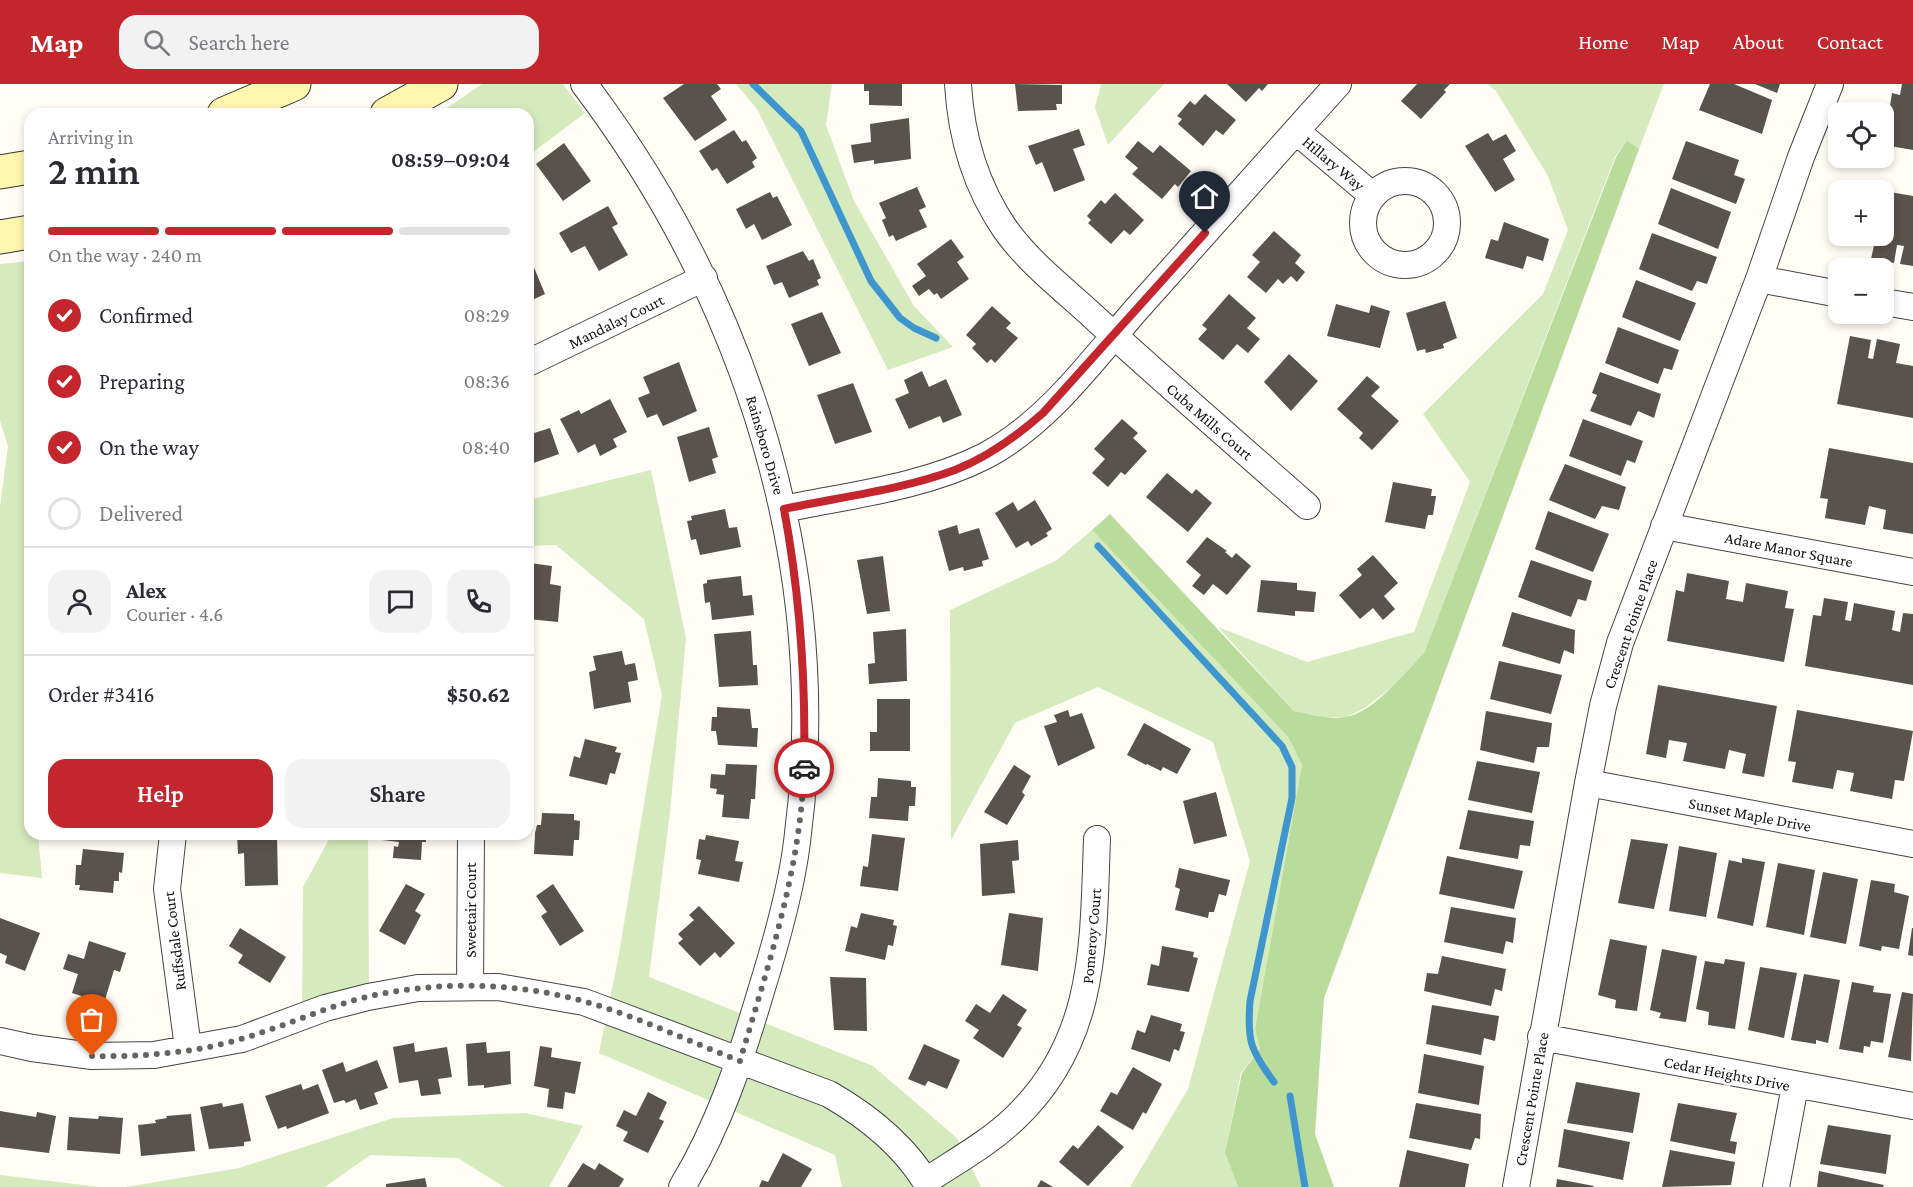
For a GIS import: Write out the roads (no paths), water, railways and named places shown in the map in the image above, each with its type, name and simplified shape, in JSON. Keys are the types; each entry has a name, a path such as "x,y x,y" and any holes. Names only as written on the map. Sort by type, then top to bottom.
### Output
{"main road":[{"path":"238,108 294,84"},
{"path":"398,108 441,84"},
{"path":"0,172 24,168"},
{"path":"0,237 24,233"}],"street":[{"name":"Rainsboro Drive","path":"584,84 645,170 705,278 754,400 784,509 795,568 802,637 805,706 804,776 797,844 770,960 740,1061 720,1112 682,1187"},
{"name":"Cuba Mills Court","path":"958,84 960,116 967,150 987,199 1028,257 1307,506"},
{"name":"Hillary Way","path":"784,509 921,480 955,470 987,455 1017,436 1043,413 1114,336 1338,84"},
{"name":"Crescent Pointe Place","path":"1516,1187 1588,783 1603,706 1620,643 1760,279 1801,157 1830,84"},
{"name":"Hillary Way","path":"1296,131 1373,196"},
{"name":"Mandalay Court","path":"534,360 705,278"},
{"path":"1760,279 1828,292"},
{"path":"1894,304 1913,307"},
{"name":"Adare Manor Square","path":"1664,526 1913,572"},
{"name":"Sunset Maple Drive","path":"1588,783 1913,844"},
{"name":"Pomeroy Court","path":"928,1184 985,1144 1014,1119 1044,1085 1068,1045 1083,1006 1092,964 1097,839"},
{"name":"Ruffsdale Court","path":"172,840 167,890 188,1048"},
{"name":"Sweetair Court","path":"470,986 471,840"},
{"path":"0,1041 92,1056 154,1055 242,1039 325,1008 418,988 470,986 527,990 584,1002 740,1061 807,1083 850,1106 891,1139 928,1184"},
{"name":"Cedar Heights Drive","path":"1541,1037 1795,1086 1913,1106"},
{"path":"1776,1187 1795,1086"}],"waterway":[{"path":"753,84 801,131 871,281 900,318 914,328 936,338"},
{"path":"1098,546 1282,746 1292,767 1292,798 1249,1014 1250,1035 1255,1053 1274,1082"},
{"path":"1290,1096 1305,1187"}]}
